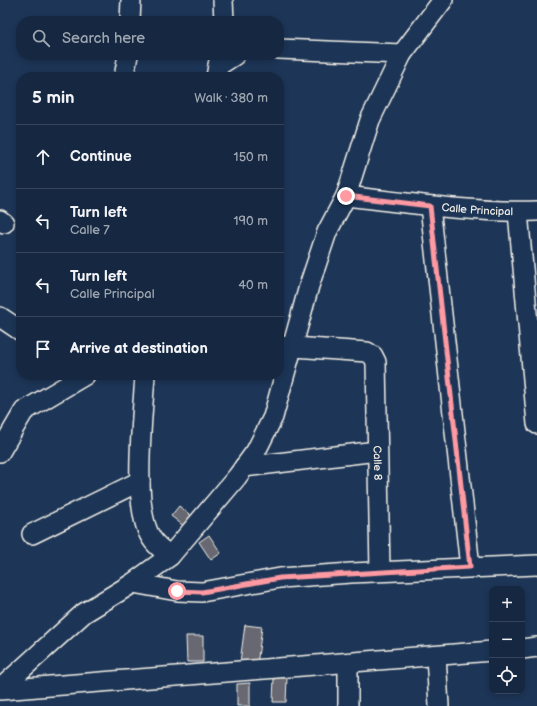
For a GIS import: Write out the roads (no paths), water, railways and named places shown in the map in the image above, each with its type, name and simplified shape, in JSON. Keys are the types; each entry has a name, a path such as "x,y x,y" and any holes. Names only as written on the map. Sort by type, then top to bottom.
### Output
{"street":[{"path":"130,16 131,0"},
{"path":"223,0 224,16"},
{"path":"284,357 286,346 309,286 327,232 346,196 370,120 402,54 444,0"},
{"path":"284,48 402,54"},
{"path":"125,72 127,60"},
{"path":"218,66 227,60"},
{"name":"Calle Principal","path":"346,196 430,206 518,212 537,211"},
{"path":"430,206 470,567"},
{"path":"518,212 537,424"},
{"path":"0,317 16,328"},
{"name":"Calle 8","path":"286,346 367,352 373,356 376,362 380,571"},
{"path":"0,452 24,411 77,380"},
{"path":"145,380 140,481 143,515 152,539 170,556"},
{"path":"0,689 84,613 133,583 170,556 256,451 273,417 280,380"},
{"path":"244,467 377,451"},
{"path":"32,534 140,481"},
{"path":"133,583 177,591 202,592 280,578 380,571 537,565"},
{"path":"525,649 537,647"},
{"path":"0,689 489,651"},
{"path":"436,656 439,706"},
{"path":"348,663 348,706"}]}
